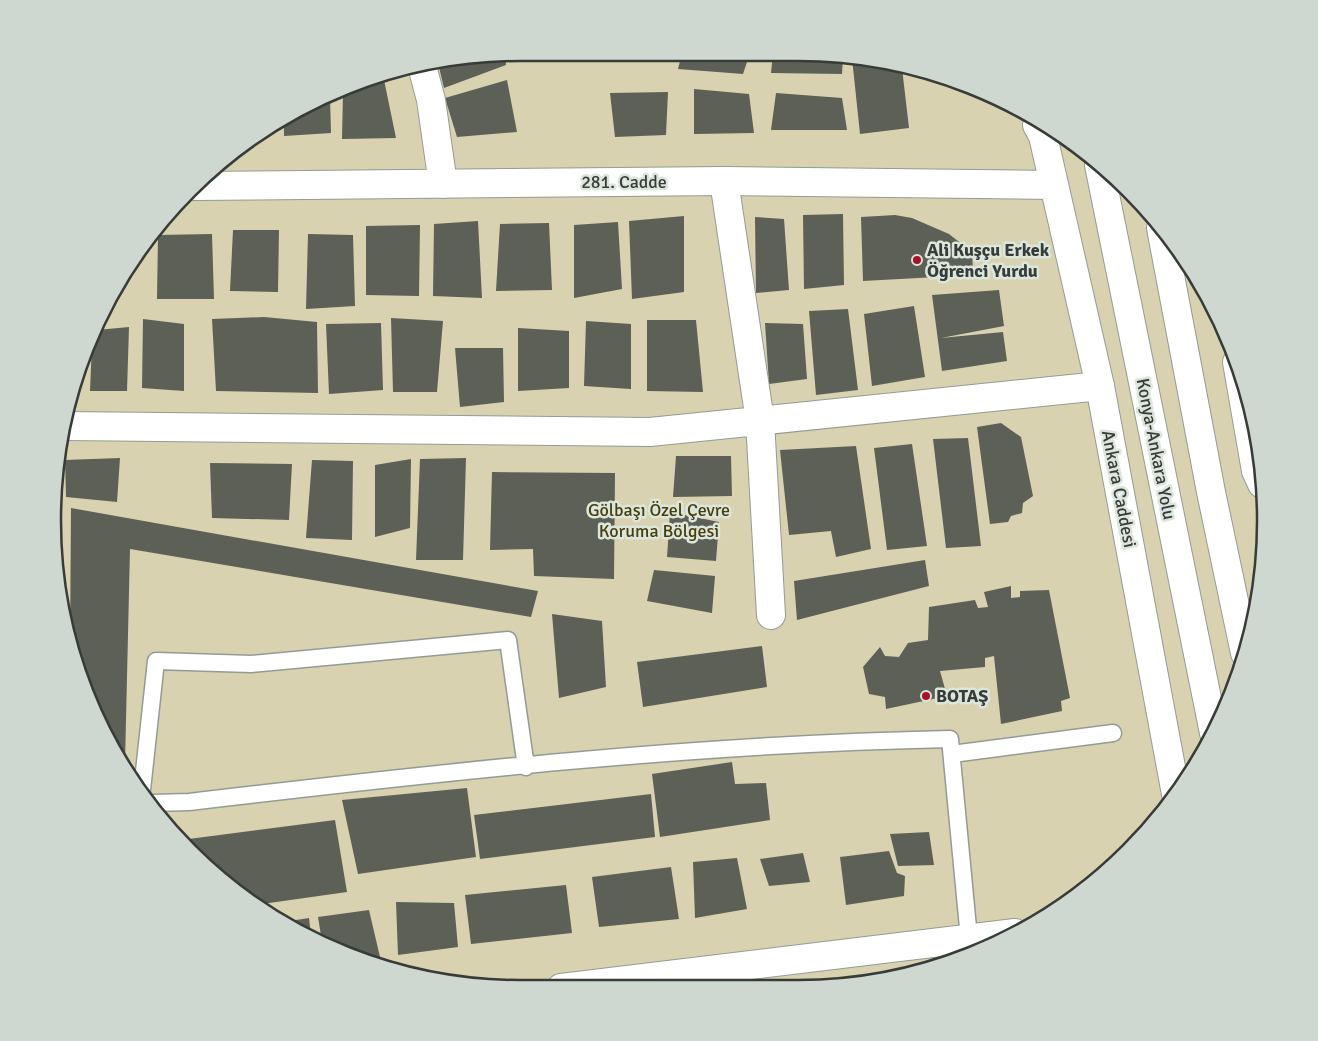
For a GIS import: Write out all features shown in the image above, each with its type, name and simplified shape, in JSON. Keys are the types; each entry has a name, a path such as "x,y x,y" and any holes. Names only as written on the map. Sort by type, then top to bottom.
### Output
{"main road":[{"path":"424,72 431,100 443,184"},
{"name":"Ankara Caddesi","path":"1041,132 1100,386 1174,783"},
{"name":"Konya-Ankara Yolu","path":"1101,176 1211,719"},
{"path":"724,182 760,421 771,615"},
{"name":"281. Cadde","path":"207,186 724,182 1053,185"},
{"path":"1164,244 1211,492 1242,637"},
{"path":"71,426 650,432 1100,386"},
{"path":"639,980 970,946"}],"lane":[{"path":"143,782 156,661 251,664 508,640 526,766"},
{"path":"952,754 1113,734"},
{"path":"159,804 189,802 416,775 709,749 850,741 950,739 970,946"}],"green space":[{"name":"Gölbaşı Özel Çevre Koruma Bölgesi","path":"490,62 828,62 887,70 916,77 973,96 1001,109 1053,139 1077,156 1100,175 1143,218 1179,265 1209,317 1222,345 1241,402 1248,431 1256,490 1257,520 1256,551 1248,610 1241,639 1222,696 1209,724 1179,776 1143,823 1122,845 1077,885 1053,902 1001,932 973,945 916,964 857,976 798,980 520,980 461,976 402,964 345,945 317,932 265,902 218,866 196,845 156,800 139,776 109,724 86,668 70,610 62,551 62,490 70,431 86,373 109,317 139,265 175,218 218,175 265,139 317,109 373,86 431,70"}],"building":[{"path":"506,61 506,65 444,88 439,69"},
{"path":"680,61 747,61 743,74 678,69"},
{"path":"772,61 843,64 842,74 771,73"},
{"path":"853,65 903,74 909,128 860,134"},
{"path":"507,80 517,132 457,137 445,98"},
{"path":"385,82 396,138 342,139 343,97"},
{"path":"694,89 749,94 754,133 694,134"},
{"path":"668,92 666,135 615,137 610,93"},
{"path":"776,93 842,98 847,130 771,130"},
{"path":"330,103 331,133 284,136 284,127"},
{"path":"843,214 844,285 804,289 803,215"},
{"name":"Ali Kuşçu Erkek Öğrenci Yurdu","path":"895,215 912,218 949,234 963,245 972,246 973,275 863,281 861,217"},
{"path":"684,216 684,292 632,299 629,221"},
{"path":"755,217 784,219 789,290 756,293"},
{"path":"478,221 482,298 433,296 434,224"},
{"path":"618,222 622,289 574,298 574,225"},
{"path":"549,223 552,290 496,291 500,224"},
{"path":"420,225 419,296 366,295 366,226"},
{"path":"233,230 279,230 278,292 230,291"},
{"path":"212,234 214,299 157,299 158,239 161,235"},
{"path":"308,234 353,235 355,306 306,309"},
{"path":"999,290 1004,326 941,338 1003,332 1007,361 942,371 932,295"},
{"path":"914,306 925,377 872,386 864,314"},
{"path":"848,309 858,390 816,395 809,311"},
{"path":"264,317 317,322 318,393 216,391 212,319"},
{"path":"391,318 443,321 437,392 393,392"},
{"path":"143,319 184,324 184,391 142,388"},
{"path":"647,320 696,320 703,392 647,391"},
{"path":"586,321 631,324 631,389 584,386"},
{"path":"381,323 383,390 329,394 326,324"},
{"path":"765,323 803,324 807,379 769,384"},
{"path":"129,327 127,391 90,391 91,358 103,329"},
{"path":"518,328 569,331 569,388 518,391"},
{"path":"455,348 503,348 504,402 460,407"},
{"path":"1001,423 1021,437 1033,496 1023,503 1022,513 1011,516 1008,522 990,524 977,427"},
{"path":"968,438 981,546 946,548 933,439"},
{"path":"912,444 927,546 887,550 874,448"},
{"path":"856,446 871,549 836,557 831,531 789,535 780,450"},
{"path":"676,456 731,456 732,496 673,497"},
{"path":"120,458 117,502 66,497 65,460"},
{"path":"466,458 463,560 416,560 420,459"},
{"path":"411,459 410,528 375,537 375,465"},
{"path":"312,460 353,461 352,540 306,538"},
{"path":"210,463 292,464 289,520 212,518"},
{"path":"492,472 615,473 614,579 534,576 533,549 490,550"},
{"path":"71,508 538,591 531,617 130,549 125,754 96,696 77,639 70,611"},
{"path":"670,512 719,522 716,561 667,557"},
{"path":"925,560 929,586 797,620 794,581"},
{"path":"654,570 715,576 712,613 647,601"},
{"path":"1011,586 1011,598 1020,597 1020,591 1049,590 1070,698 1061,701 1062,711 1001,724 994,656 985,658 985,667 940,671 947,696 886,709 885,697 869,694 863,667 880,647 885,656 899,657 908,643 928,640 929,607 975,600 978,608 988,607 984,592"},
{"path":"552,614 602,621 606,687 559,698"},
{"path":"762,646 767,687 643,707 637,662"},
{"path":"732,762 735,784 766,783 770,820 660,837 652,774"},
{"path":"467,788 476,857 358,874 342,800"},
{"path":"651,794 655,837 480,859 474,815"},
{"path":"335,820 347,892 267,903 218,866 190,839"},
{"path":"929,832 934,865 898,866 890,834"},
{"path":"889,851 897,873 905,876 904,896 846,905 840,857"},
{"path":"803,853 810,882 769,886 760,859"},
{"path":"737,858 747,909 695,918 693,862"},
{"path":"671,867 679,919 599,927 592,877"},
{"path":"566,885 572,933 471,944 465,895"},
{"path":"396,902 454,903 458,947 398,955"},
{"path":"369,910 380,957 345,945 321,934 318,917"},
{"path":"309,918 310,928 295,920"}],"place":[{"name":"Ali Kuşçu Erkek Öğrenci Yurdu","path":"917,260"},
{"name":"BOTAŞ","path":"926,696"}]}
